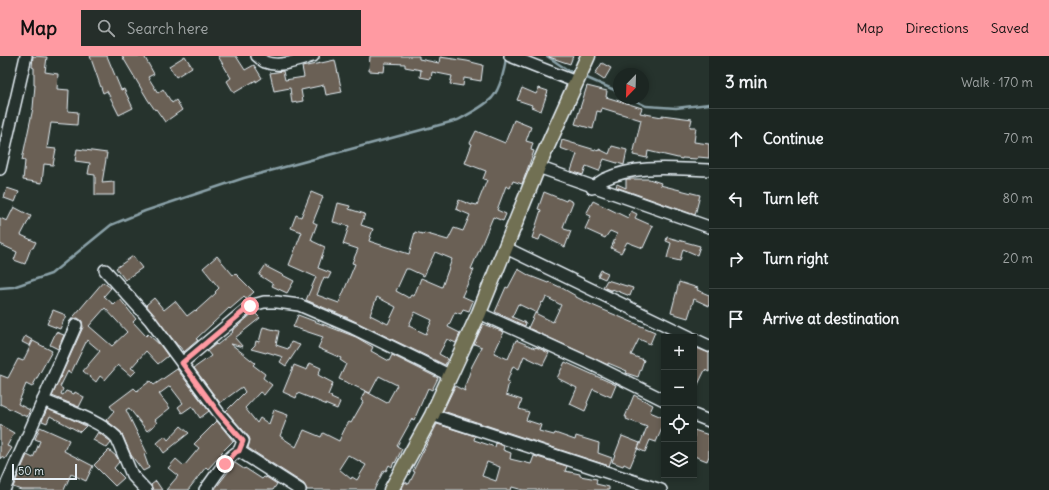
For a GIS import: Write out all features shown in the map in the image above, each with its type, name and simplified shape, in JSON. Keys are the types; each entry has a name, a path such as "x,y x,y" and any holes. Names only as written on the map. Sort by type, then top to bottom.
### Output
{"main road":[{"path":"391,490 451,376 479,313 538,168 588,56"}],"street":[{"path":"0,169 26,56"},
{"path":"257,56 264,62 276,64 292,62 313,56"},
{"path":"513,57 576,82"},
{"path":"538,168 592,188 709,227"},
{"path":"592,188 604,179 638,169 664,168 709,170"},
{"path":"506,248 684,334"},
{"path":"105,270 150,320 218,412 243,441 239,451 236,452 225,464 205,490"},
{"path":"182,363 250,306 264,302 277,302 299,305 353,328 451,376"},
{"path":"479,313 589,363 661,399"},
{"path":"0,488 4,490 76,326"},
{"path":"697,340 709,346"},
{"path":"43,400 103,426 113,434 116,437 132,475 146,490"},
{"path":"432,414 661,490"},
{"path":"697,416 709,421"},
{"path":"239,451 300,490"}],"building":[{"path":"33,56 47,57 45,72 58,74 57,89 69,90 68,111 78,112 77,125 51,123 47,148 56,149 53,165 44,164 42,183 23,180 25,161 22,160 33,108 35,85 34,68 32,67"},
{"path":"90,56 107,56 121,90 124,89 133,108 119,115 107,91 103,93"},
{"path":"122,56 144,56 154,74 148,77 158,93 163,89 172,103 176,100 182,110 165,122 148,100"},
{"path":"185,56 192,67 176,77 169,66"},
{"path":"218,56 236,56 245,70 254,65 262,78 234,93 227,81 231,78"},
{"path":"370,56 419,56 419,59 439,63 440,57 467,61 483,65 481,81 464,78 463,86 450,84 452,76 432,72 431,79 420,77 421,70 405,67 405,64 385,63 384,72 369,71"},
{"path":"549,56 573,56 570,64"},
{"path":"335,60 342,92 326,95 324,85 301,90 303,101 292,103 290,88 274,91 270,73 283,71 285,80 304,77 302,67"},
{"path":"602,63 611,68 604,80 595,74"},
{"path":"587,86 607,91 606,97 613,99 613,104 629,104 642,108 640,113 662,117 662,115 692,119 690,127 696,127 694,142 709,144 709,158 698,157 697,159 682,159 648,151 647,158 633,155 641,120 602,108 601,112 597,111 593,129 575,124"},
{"path":"522,88 536,94 539,88 548,91 541,111 531,107 532,105 517,100"},
{"path":"514,120 531,127 526,141 533,143 531,150 534,151 522,184 513,181 510,188 506,186 497,210 506,214 503,221 493,217 471,269 474,270 462,296 473,301 469,311 463,309 461,314 455,312 448,327 460,333 456,343 447,339 439,354 448,359 445,365 346,317 306,300 316,277 289,265 302,232 291,228 296,215 301,217 311,192 323,197 313,222 317,224 311,240 325,247 318,268 331,273 328,279 324,277 317,295 339,303 355,264 352,263 358,249 343,244 349,226 333,222 338,203 350,206 349,209 365,214 361,225 373,229 369,241 409,254 415,232 448,240 454,228 463,231 470,215 456,209 459,200 472,205 477,205 487,180 483,179 486,171 465,163 472,144 470,143 476,131 505,143","holes":["435,252 452,259 442,287 421,278 414,296 411,295 409,298 396,291 406,269 424,276","377,297 396,307 388,324 370,315","415,312 432,320 426,334 409,325"]},
{"path":"562,140 599,151 599,149 609,154 612,146 627,150 624,165 604,159 599,171 586,166 583,175 571,171 577,154 560,148"},
{"path":"77,149 107,153 102,183 114,182 114,195 95,195 95,175 88,174 90,163 75,161"},
{"path":"626,179 649,179 661,183 660,185 700,195 695,215 616,187 617,184 626,188"},
{"path":"7,188 19,192 15,202 4,198"},
{"path":"544,192 566,201 567,199 573,202 563,227 564,229 571,231 565,247 541,235 539,240 532,238 541,210 538,209"},
{"path":"593,201 628,218 631,211 637,214 635,218 653,226 643,248 627,242 621,253 611,248 617,234 610,231 605,238 585,229 591,216 586,214"},
{"path":"14,207 31,216 21,235 36,242 33,248 31,248 25,264 14,260 17,252 0,244 0,218 7,221"},
{"path":"667,237 700,246 697,255 683,249 680,261 667,258 671,243 666,241"},
{"path":"133,256 142,268 125,280 116,268"},
{"path":"217,256 233,275 235,273 254,292 246,299 244,297 230,309 229,308 196,339 198,340 184,352 146,305 154,298 164,310 175,301 187,316 195,310 196,311 216,293 215,292 219,288 203,268"},
{"path":"265,266 294,281 287,293 272,286 273,284 259,275"},
{"path":"518,269 530,276 562,288 592,305 655,332 650,344 639,339 631,355 644,360 638,377 626,373 627,371 608,363 608,365 528,328 535,313 553,322 561,305 546,297 537,313 518,304 512,317 526,323 525,326 495,312 506,287 508,288"},
{"path":"601,270 608,273 605,279 598,276"},
{"path":"607,280 633,288 630,296 603,287"},
{"path":"103,282 111,288 104,296 114,305 120,299 136,319 133,322 146,336 148,334 161,346 168,356 158,364 146,351 131,368 136,371 131,376 118,365 105,380 100,376 96,382 83,371 100,351 87,340 71,373 68,371 60,387 63,389 61,394 63,395 66,391 74,394 75,392 84,397 79,407 52,396 83,327 82,321 78,318 72,319 69,322","holes":["105,308 127,332 112,346 89,326"]},
{"path":"679,282 698,288 697,290 709,295 709,306 694,299 688,318 671,313"},
{"path":"53,310 66,315 60,329 47,324"},
{"path":"254,312 260,318 235,338 243,347 231,344 255,363 253,365 265,374 263,378 272,385 264,395 260,392 245,408 257,423 260,418 269,424 274,410 288,415 280,436 296,447 304,430 321,437 323,433 339,441 346,426 349,422 351,423 363,402 361,400 365,391 387,403 397,385 379,376 370,393 339,379 346,364 340,360 341,358 318,348 323,337 293,327 298,315 356,337 373,347 371,351 389,361 392,355 438,378 432,390 428,388 414,420 412,419 397,446 402,449 395,463 394,462 392,467 389,465 386,471 384,470 374,490 307,490 304,484 248,448 250,440 249,437 226,411 245,392 242,387 220,403 194,368 211,356 207,351 216,344 217,345 233,332 232,331","holes":["348,455 366,465 357,480 352,477 351,479 339,469"]},
{"path":"483,324 504,332 494,353 508,359 516,340 549,353 543,365 524,356 519,369 513,366 507,382 509,382 506,395 522,400 519,409 529,412 526,420 541,425 539,431 554,435 555,433 575,440 576,436 599,443 598,453 612,458 609,466 443,411 455,386 465,391 464,389 472,366 482,347 474,344"},
{"path":"263,327 279,331 276,345 288,349 291,342 300,345 286,366 280,362 283,357 251,349 255,345 256,341 259,342"},
{"path":"56,332 64,335 58,349 50,345"},
{"path":"25,336 32,340 30,346 22,342"},
{"path":"33,341 52,351 32,387 26,384 18,404 30,410 27,417 0,404 0,375 8,378 18,359 23,361"},
{"path":"697,348 709,353 709,372 705,370 697,387"},
{"path":"565,362 616,385 611,397 593,389 585,411 570,404 577,388 557,378"},
{"path":"310,363 321,368 318,375 333,383 328,395 340,402 337,409 298,393 296,398 283,392 294,365 307,370"},
{"path":"177,369 209,411 200,418 192,406 182,413 178,407 183,403 170,386 159,394 170,408 155,420 157,423 147,431 129,408 126,410 147,453 144,454 149,468 143,471 131,455 121,432 106,420 114,411 110,406 134,388 137,391 150,381 154,385"},
{"path":"634,395 653,405 650,412 661,417 661,431 656,442 650,440 645,452 638,449 647,427 626,419 627,417 625,417"},
{"path":"47,409 86,426 80,432 50,416 47,423 42,421"},
{"path":"217,421 234,442 233,441 221,453 223,454 208,469 206,467 188,490 166,490 178,476 168,468 176,459 184,466 199,448 194,444"},
{"path":"437,424 475,436 474,440 495,447 496,443 504,446 503,450 511,453 510,459 531,464 534,456 567,466 565,471 580,474 580,476 597,479 596,484 609,487 609,490 523,490 512,487 511,490 401,490 405,482 409,484 415,472 413,471","holes":["487,462 500,467 496,481 482,476"]},
{"path":"0,425 14,433 7,446 12,448 5,459 1,457 0,459"},
{"path":"181,426 189,433 164,453 157,443 165,436 168,440"},
{"path":"40,427 69,440 64,451 93,466 86,481 71,474 64,490 21,490 13,487 27,455 33,458 40,441 35,439"},
{"path":"697,431 709,435 709,456 707,461 697,457"},
{"path":"98,432 110,441 111,443 107,448 93,440"},
{"path":"622,436 640,443 630,467 624,464 623,466 612,462"},
{"path":"109,450 117,457 119,462 114,468 124,478 115,486 94,465"},
{"path":"235,463 262,479 266,477 277,484 273,490 214,490"},
{"path":"156,481 162,490 153,490 151,485"}],"waterway":[{"path":"547,56 572,72"},
{"path":"0,288 13,287 51,274 111,225 145,211 244,178 458,120 492,98 502,79 506,57"},
{"path":"587,78 613,89"},
{"path":"642,104 646,106 676,108 709,104"}],"route":[{"path":"225,464 236,452 239,451 243,441 237,436 218,412 182,363 250,306"}]}
